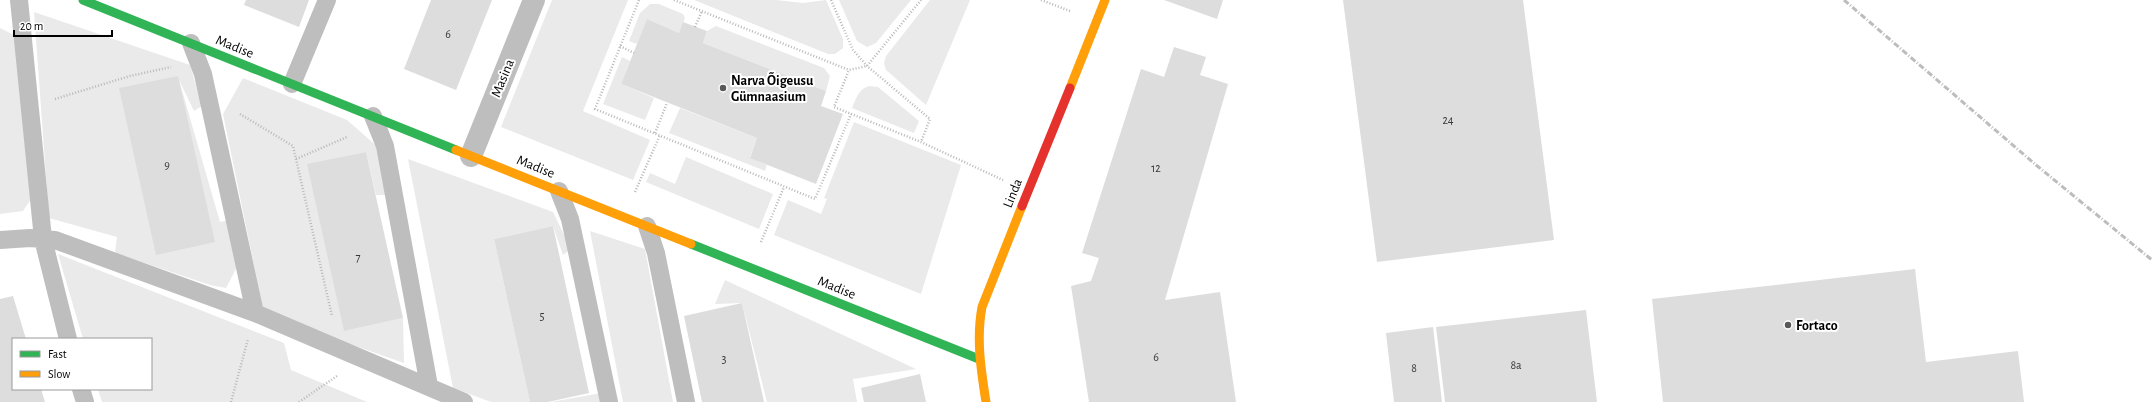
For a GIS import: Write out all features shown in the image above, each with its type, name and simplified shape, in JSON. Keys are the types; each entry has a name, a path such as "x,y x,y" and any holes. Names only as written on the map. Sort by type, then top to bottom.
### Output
{"street":[{"name":"Madise","path":"83,0 979,359"},
{"name":"Masina","path":"471,156 534,0"},
{"name":"Linda","path":"986,402 979,359 978,324 982,307 1105,0"}],"lane":[{"path":"19,0 43,239 68,338"},
{"path":"292,84 327,0"},
{"path":"191,43 203,74 211,107 255,313"},
{"path":"373,116 385,146 429,386"},
{"path":"559,191 570,219 609,402"},
{"path":"647,226 656,253 686,402"},
{"path":"0,240 55,240 255,313 464,402"},
{"path":"81,390 85,402"}],"path":[{"path":"639,0 595,109 815,199 851,114"},
{"path":"674,0 849,70 867,66 921,0"},
{"path":"831,0 853,50 867,66 930,119 921,142"},
{"path":"695,27 702,11"},
{"path":"620,46 634,53"},
{"path":"30,105 130,76 174,67"},
{"path":"849,70 834,107 921,142 1028,191"},
{"path":"655,133 667,102"},
{"path":"211,107 230,107 293,146 340,348"},
{"path":"634,194 660,135"},
{"path":"296,160 348,136"},
{"path":"760,244 784,187"},
{"path":"231,402 255,313"},
{"path":"299,402 362,358"}],"shaded area":[{"path":"552,0 628,0 583,111 650,140 633,180 501,127"},
{"path":"694,0 776,0 803,3 826,0 843,39 843,48 835,54 828,54"},
{"path":"839,0 911,0 876,43 867,47 857,41"},
{"path":"930,0 970,0 926,105 886,70 884,63 886,56"},
{"path":"650,4 659,4 683,14 685,18 679,33 647,19 637,44 629,41 640,13"},
{"path":"34,12 190,65 202,106 194,111 179,80 220,222 230,220 240,261 226,288 210,285 115,253 117,237 49,218"},
{"path":"716,26 824,68 830,76 826,91 703,43 707,31"},
{"path":"0,28 18,37 33,196 23,211 0,214"},
{"path":"622,57 630,61 621,84 654,98 645,120 603,104"},
{"path":"243,78 347,120 379,148 386,195 376,195 366,152 311,164 348,330 403,318 404,363 264,314 223,114"},
{"path":"869,86 878,87 919,121 914,133 852,108 862,89"},
{"path":"680,108 757,138 750,157 767,165 765,171 669,133"},
{"path":"854,122 961,165 921,294 774,235 788,200 821,214 827,199 824,198"},
{"path":"686,157 773,194 759,229 646,182 650,173 675,184"},
{"path":"408,159 553,212 571,249 563,255 553,226 494,239 530,402 491,402 453,388"},
{"path":"590,231 645,249 673,402 623,402"},
{"path":"58,254 284,343 291,370 367,402 102,402 98,390 152,390 152,338 83,338"},
{"path":"725,280 916,369 853,379 857,402 767,402 742,303 715,304"},
{"path":"601,393 603,402 551,402"}],"building":[{"path":"246,0 309,0 299,27 244,5"},
{"path":"431,0 492,0 456,90 404,69"},
{"path":"1164,0 1223,0 1217,19"},
{"path":"1343,0 1523,0 1554,240 1377,262"},
{"path":"647,19 679,33 683,22 707,31 703,43 826,91 821,106 843,114 816,184 750,158 757,138 621,84"},
{"path":"1174,47 1206,57 1200,75 1228,84 1165,300 1220,292 1236,402 1089,402 1071,286 1091,281 1099,258 1082,253 1141,69 1164,77"},
{"path":"178,76 215,242 156,255 119,88"},
{"path":"366,152 403,318 344,331 307,164"},
{"path":"553,226 589,393 548,402 530,402 494,239"},
{"name":"Fortaco","path":"1915,269 1926,362 2018,351 2024,402 1663,402 1652,299"},
{"path":"13,296 26,338 12,338 12,390 41,390 45,402 0,402 0,299"},
{"path":"742,303 764,402 702,402 684,316"},
{"path":"1586,310 1597,402 1445,402 1436,327"},
{"path":"1433,327 1442,402 1394,402 1386,333"},
{"path":"920,374 926,402 864,402 861,388"}],"railway":[{"path":"1844,0 2036,165 2152,260"}],"traffic: fast":[{"path":"83,0 456,150"},
{"path":"691,244 979,359"}],"traffic: slow":[{"path":"1070,88 1105,0"},
{"path":"456,150 691,244"},
{"path":"986,402 979,343 982,307 1022,206"}],"traffic: jam":[{"path":"1022,206 1070,88"}],"place":[{"name":"Narva Õigeusu Gümnaasium","path":"723,88"},
{"name":"Fortaco","path":"1788,325"}]}
